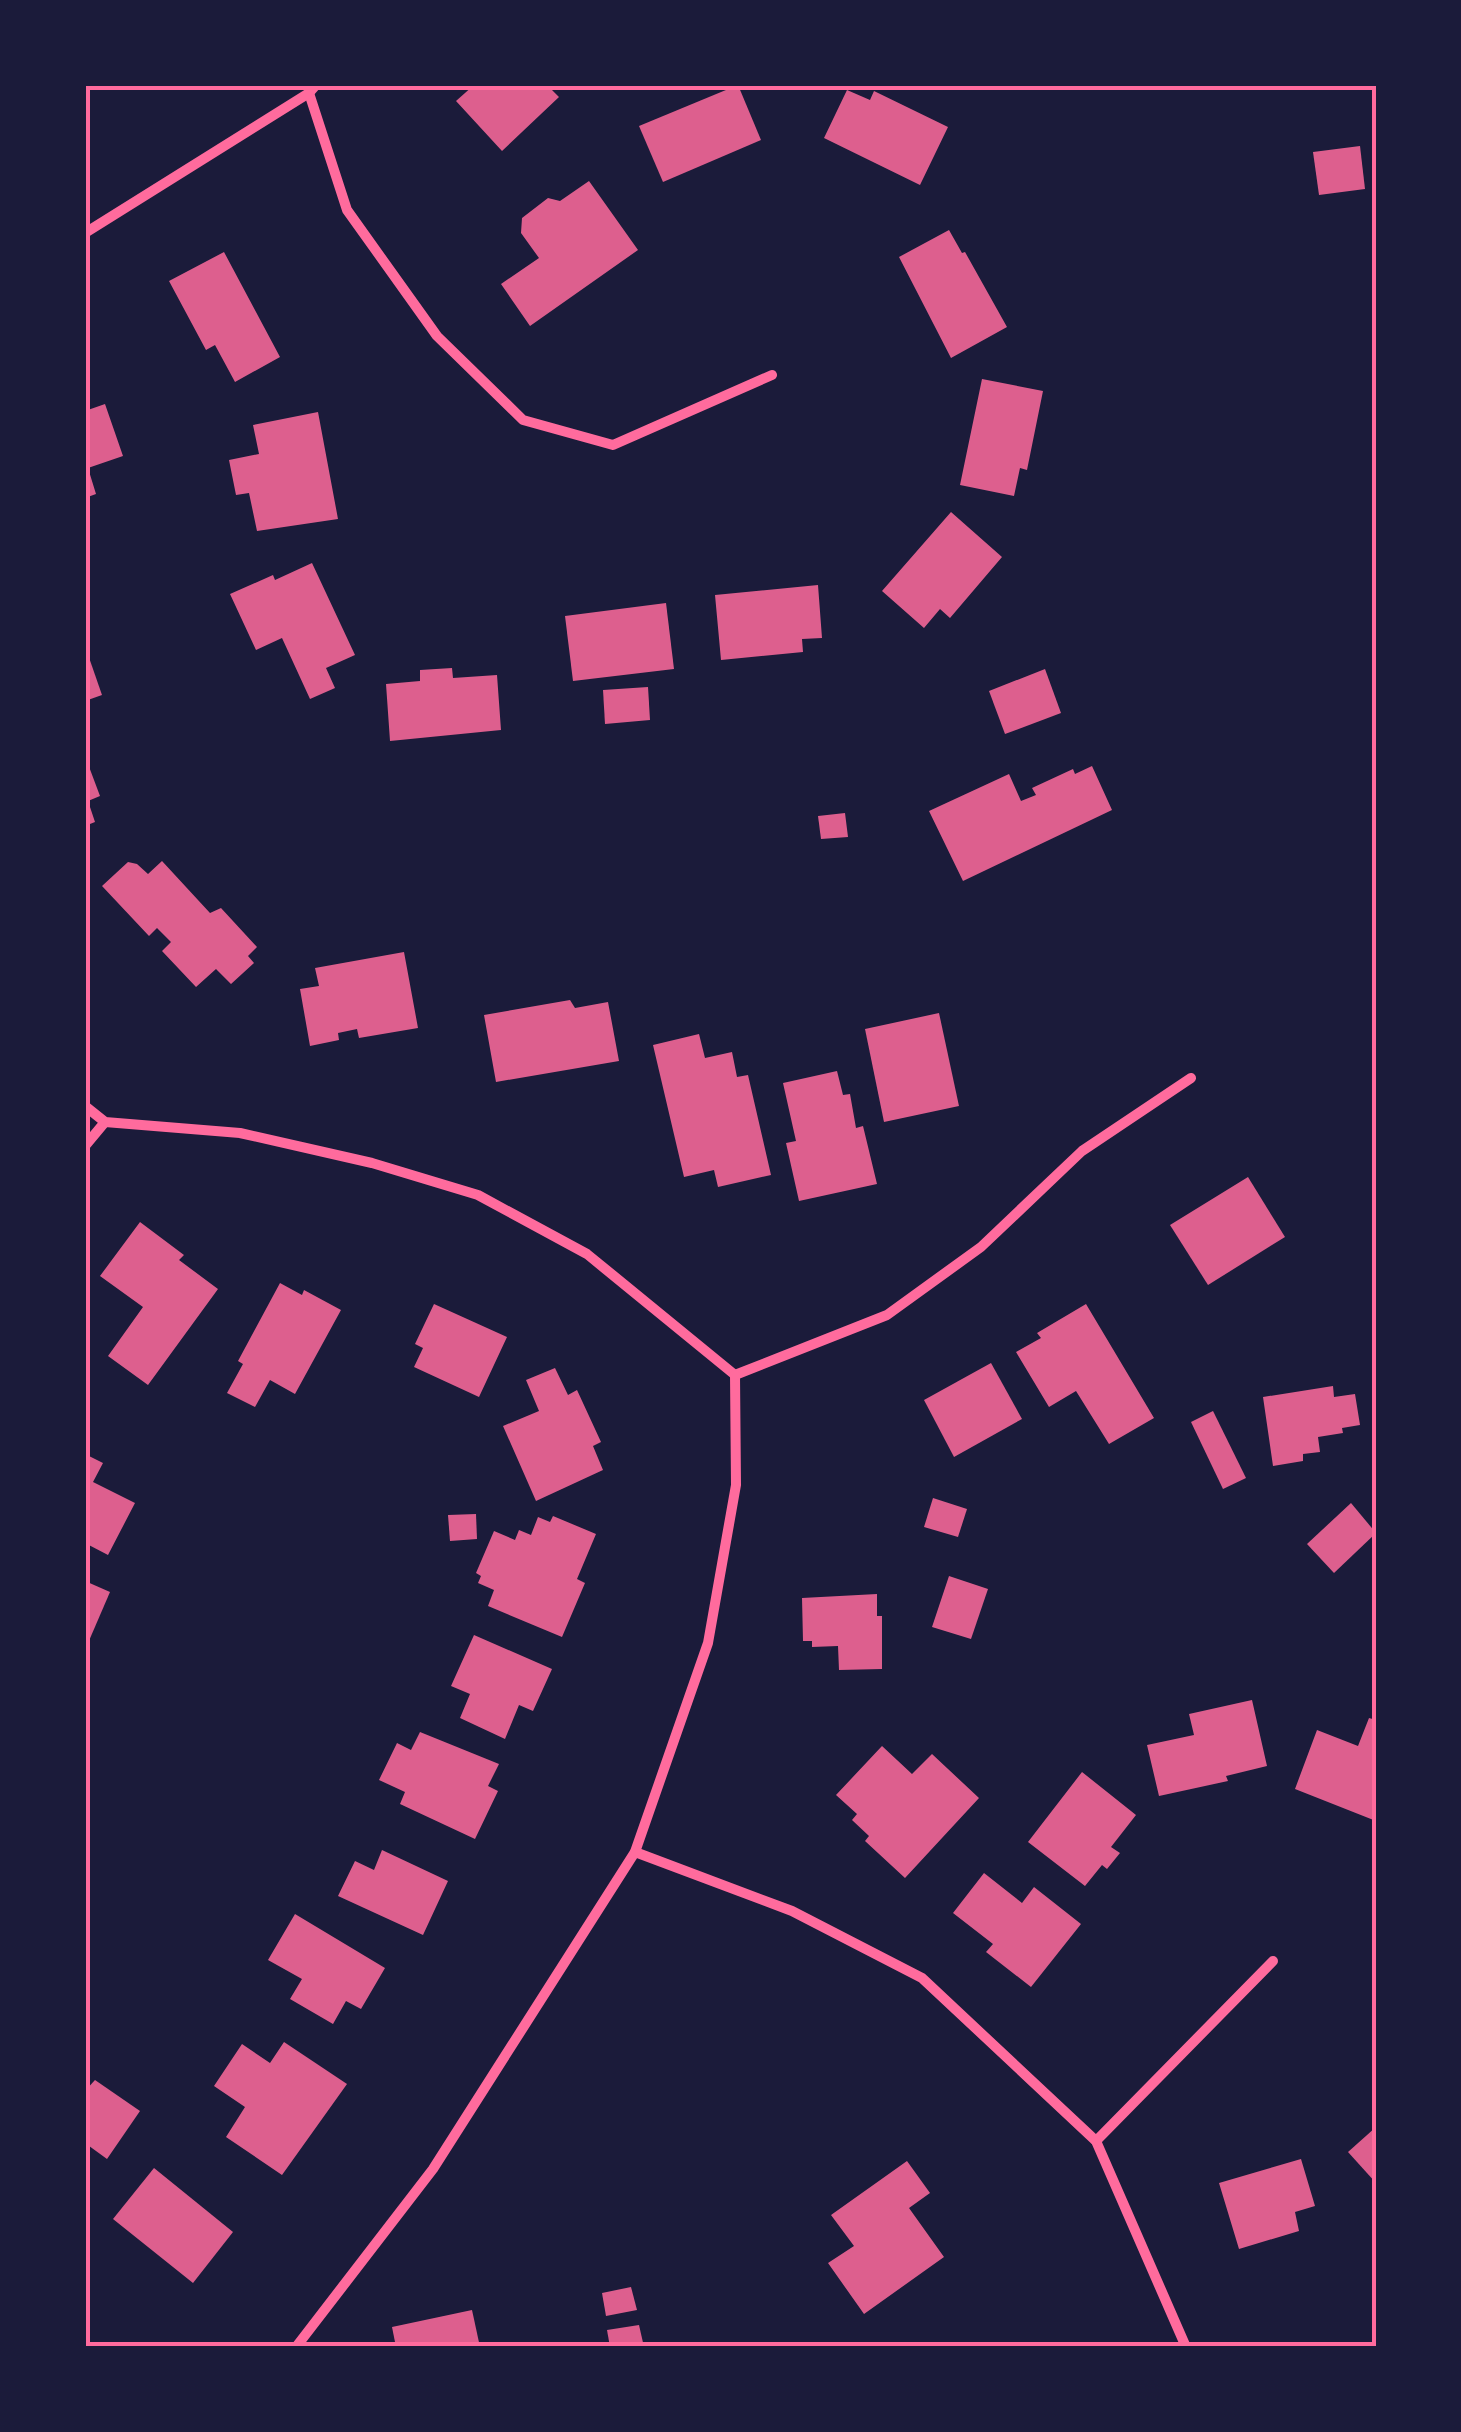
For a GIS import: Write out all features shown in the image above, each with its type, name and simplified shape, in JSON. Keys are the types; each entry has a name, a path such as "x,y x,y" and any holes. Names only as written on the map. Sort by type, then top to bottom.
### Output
{"street":[{"path":"85,233 313,89 348,210 437,336 523,420 613,445 772,375"},
{"path":"736,1375 887,1315 981,1247 1082,1151 1190,1078"},
{"path":"85,1106 105,1122 240,1133 372,1163 478,1195 587,1254 736,1375"},
{"path":"85,1146 105,1122"},
{"path":"296,2347 433,2168 635,1852 708,1643 736,1486 736,1375"},
{"path":"635,1852 792,1912 922,1978 1096,2141 1186,2347"},
{"path":"1096,2141 1274,1962"}],"building":[{"path":"474,85 557,85 552,90 559,97 502,151 456,101"},
{"path":"738,85 761,140 663,182 639,126"},
{"path":"847,90 870,100 874,91 948,127 920,185 824,138"},
{"path":"1360,146 1365,189 1319,195 1313,152"},
{"path":"589,181 638,250 530,326 501,284 539,258 521,233 522,218 548,198 560,201"},
{"path":"949,230 1007,327 951,358 899,257"},
{"path":"224,252 280,357 235,382 215,345 206,350 169,281"},
{"path":"982,379 1043,391 1027,470 1020,468 1014,496 960,485"},
{"path":"105,404 123,456 88,468 96,494 85,498 85,411"},
{"path":"318,412 338,519 257,531 249,493 236,495 229,460 259,454 253,425"},
{"path":"951,512 1002,557 950,618 940,609 924,628 882,591"},
{"path":"312,563 355,655 326,668 335,688 310,699 282,638 256,650 230,594"},
{"path":"818,585 822,638 802,639 803,652 721,660 715,595"},
{"path":"666,603 674,669 573,681 565,616"},
{"path":"85,646 102,695 85,701"},
{"path":"452,668 453,678 497,675 501,730 390,741 386,684 420,681 420,670"},
{"path":"1045,669 1061,713 1005,734 989,691"},
{"path":"648,687 650,720 605,724 603,690"},
{"path":"85,756 100,796 88,801 95,822 85,826"},
{"path":"1092,766 1112,810 963,881 929,811 1009,774 1021,801 1036,795 1032,788 1073,769 1075,774"},
{"path":"845,813 848,837 821,839 818,816"},
{"path":"162,861 210,913 221,908 257,947 248,956 254,963 231,984 216,969 196,987 162,951 171,942 157,928 149,936 102,886 128,862 148,874"},
{"path":"404,952 418,1028 359,1038 357,1029 338,1033 339,1040 310,1046 300,989 319,986 315,968"},
{"path":"570,1000 575,1008 608,1002 619,1061 496,1082 484,1015"},
{"path":"939,1013 959,1106 884,1122 865,1029"},
{"path":"699,1034 705,1058 732,1052 737,1077 748,1075 771,1175 718,1187 714,1170 684,1177 653,1045"},
{"path":"837,1071 843,1095 850,1094 856,1128 863,1126 877,1184 799,1201 786,1143 796,1141 783,1083"},
{"path":"1248,1177 1285,1237 1208,1285 1170,1225"},
{"path":"140,1222 184,1255 179,1260 218,1289 148,1385 108,1356 143,1307 100,1276"},
{"path":"280,1283 302,1295 304,1290 341,1310 295,1394 270,1380 255,1407 227,1393 243,1364 238,1361"},
{"path":"434,1304 507,1337 479,1397 414,1367 423,1348 415,1344"},
{"path":"1086,1304 1154,1418 1109,1444 1076,1391 1049,1407 1016,1352 1041,1338 1037,1333"},
{"path":"991,1363 1022,1419 954,1457 924,1400"},
{"path":"555,1368 568,1395 577,1390 601,1442 593,1446 603,1470 536,1501 503,1426 539,1411 526,1380"},
{"path":"1333,1386 1334,1397 1355,1394 1360,1425 1342,1428 1343,1433 1318,1437 1320,1452 1303,1454 1303,1461 1273,1466 1263,1397"},
{"path":"1213,1411 1246,1478 1223,1489 1191,1422"},
{"path":"85,1454 103,1463 93,1482 135,1503 108,1555 85,1543"},
{"path":"933,1498 967,1509 958,1537 924,1527"},
{"path":"1351,1503 1376,1533 1334,1573 1307,1544"},
{"path":"476,1514 477,1539 450,1541 448,1515"},
{"path":"553,1516 596,1534 577,1579 585,1583 562,1637 488,1606 494,1590 478,1583 481,1576 476,1573 494,1531 515,1540 519,1530 531,1535 538,1517 550,1522"},
{"path":"949,1576 988,1589 971,1639 932,1627"},
{"path":"85,1581 110,1592 85,1650"},
{"path":"877,1594 877,1616 882,1616 882,1669 839,1670 838,1646 812,1647 812,1641 803,1641 802,1598"},
{"path":"474,1635 552,1669 533,1711 519,1705 505,1739 460,1718 470,1694 451,1686"},
{"path":"1252,1700 1267,1766 1226,1776 1228,1781 1159,1796 1147,1745 1194,1735 1189,1714"},
{"path":"1369,1718 1376,1720 1376,1821 1295,1789 1317,1730 1358,1746"},
{"path":"420,1732 499,1764 488,1786 498,1791 475,1839 400,1804 405,1792 379,1780 397,1743 411,1750"},
{"path":"882,1746 912,1774 932,1754 979,1798 905,1878 865,1841 869,1836 852,1820 857,1814 836,1795"},
{"path":"1082,1772 1136,1815 1111,1847 1120,1853 1107,1869 1102,1865 1085,1886 1028,1842"},
{"path":"382,1850 448,1881 423,1935 338,1896 355,1861 374,1870"},
{"path":"984,1873 1022,1903 1034,1887 1081,1924 1031,1987 986,1952 993,1944 953,1913"},
{"path":"295,1914 385,1968 361,2009 346,2001 333,2024 290,1999 302,1979 268,1960"},
{"path":"284,2042 347,2084 282,2175 226,2137 245,2107 214,2086 242,2044 270,2063"},
{"path":"95,2080 140,2111 107,2159 85,2143 85,2091"},
{"path":"1376,2127 1376,2183 1348,2152"},
{"path":"1301,2159 1315,2206 1295,2212 1299,2231 1239,2249 1219,2183"},
{"path":"907,2161 930,2193 909,2208 944,2257 864,2314 828,2263 854,2246 831,2215"},
{"path":"154,2168 233,2232 193,2283 113,2219"},
{"path":"631,2287 637,2310 606,2316 602,2293"},
{"path":"472,2310 480,2347 396,2347 392,2327"},
{"path":"639,2325 644,2347 610,2347 607,2330"}]}
